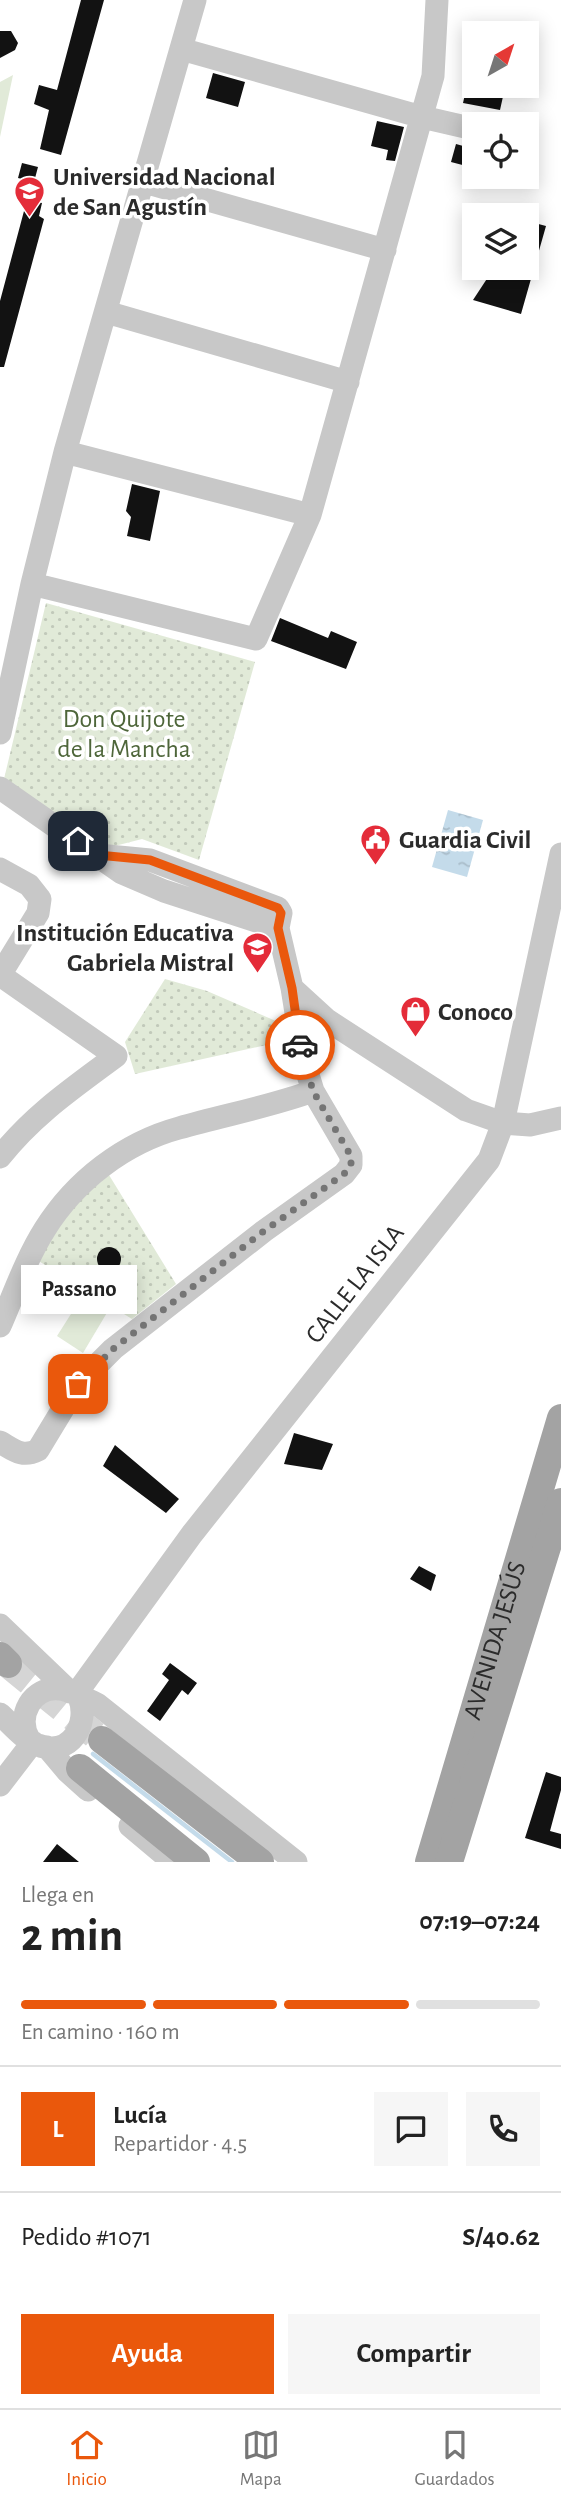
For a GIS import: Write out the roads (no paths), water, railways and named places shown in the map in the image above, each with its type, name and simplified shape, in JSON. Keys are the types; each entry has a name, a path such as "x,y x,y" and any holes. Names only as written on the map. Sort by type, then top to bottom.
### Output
{"main road":[{"name":"AVENIDA JESÚS","path":"429,1862 463,1784 511,1627 561,1418"},
{"name":"AVENIDA JESÚS","path":"511,1627 561,1502"},
{"path":"102,1740 260,1862"},
{"path":"182,1862 80,1769 196,1862"},
{"name":"AVENIDA JESÚS","path":"449,1862 463,1784"}],"street":[{"path":"0,733 32,584 65,452 195,0"},
{"path":"32,584 256,639 310,515 348,382 433,76 437,0"},
{"path":"181,49 462,126"},
{"path":"144,181 385,250"},
{"path":"106,312 348,382"},
{"path":"65,452 310,515"},
{"path":"0,788 98,855 150,860 258,898 278,908 281,913 278,928 292,988 300,1045 313,1091 351,1156 351,1165 344,1174 264,1231 113,1349 78,1384 38,1450 22,1455 0,1442"},
{"name":"CALLE LA ISLA","path":"75,1694 192,1534 489,1160 503,1123 561,855"},
{"path":"0,869 29,885 40,899 38,914 0,975 116,1056 22,1129 0,1157"},
{"path":"292,988 327,1020 466,1110 503,1123 530,1125 561,1118"},
{"path":"300,1045 309,1028 327,1020"},
{"path":"0,1326 45,1229 80,1186 119,1155 143,1140 177,1128 278,1104 313,1091"},
{"path":"0,1625 75,1694 83,1715 78,1732 65,1744 36,1743 0,1714"},
{"path":"173,1862 24,1731 24,1712 35,1697 52,1689 75,1694 97,1704 296,1862"},
{"path":"0,1785 36,1743"}],"water":[{"path":"448,810 483,820 467,877 432,867"}],"waterway":[{"path":"93,1754 232,1862"}],"tunnel":[{"path":"8,1664 100,1739"}],"place":[{"name":"Universidad Nacional de San Agustín","path":"30,219"},
{"name":"Guardia Civil","path":"376,867"},
{"name":"Institución Educativa Gabriela Mistral","path":"257,975"},
{"name":"Conoco","path":"415,1039"},
{"name":"Passano","path":"78,1384"}],"park label":[{"name":"Don Quijote de la Mancha","path":"124,734"}]}
